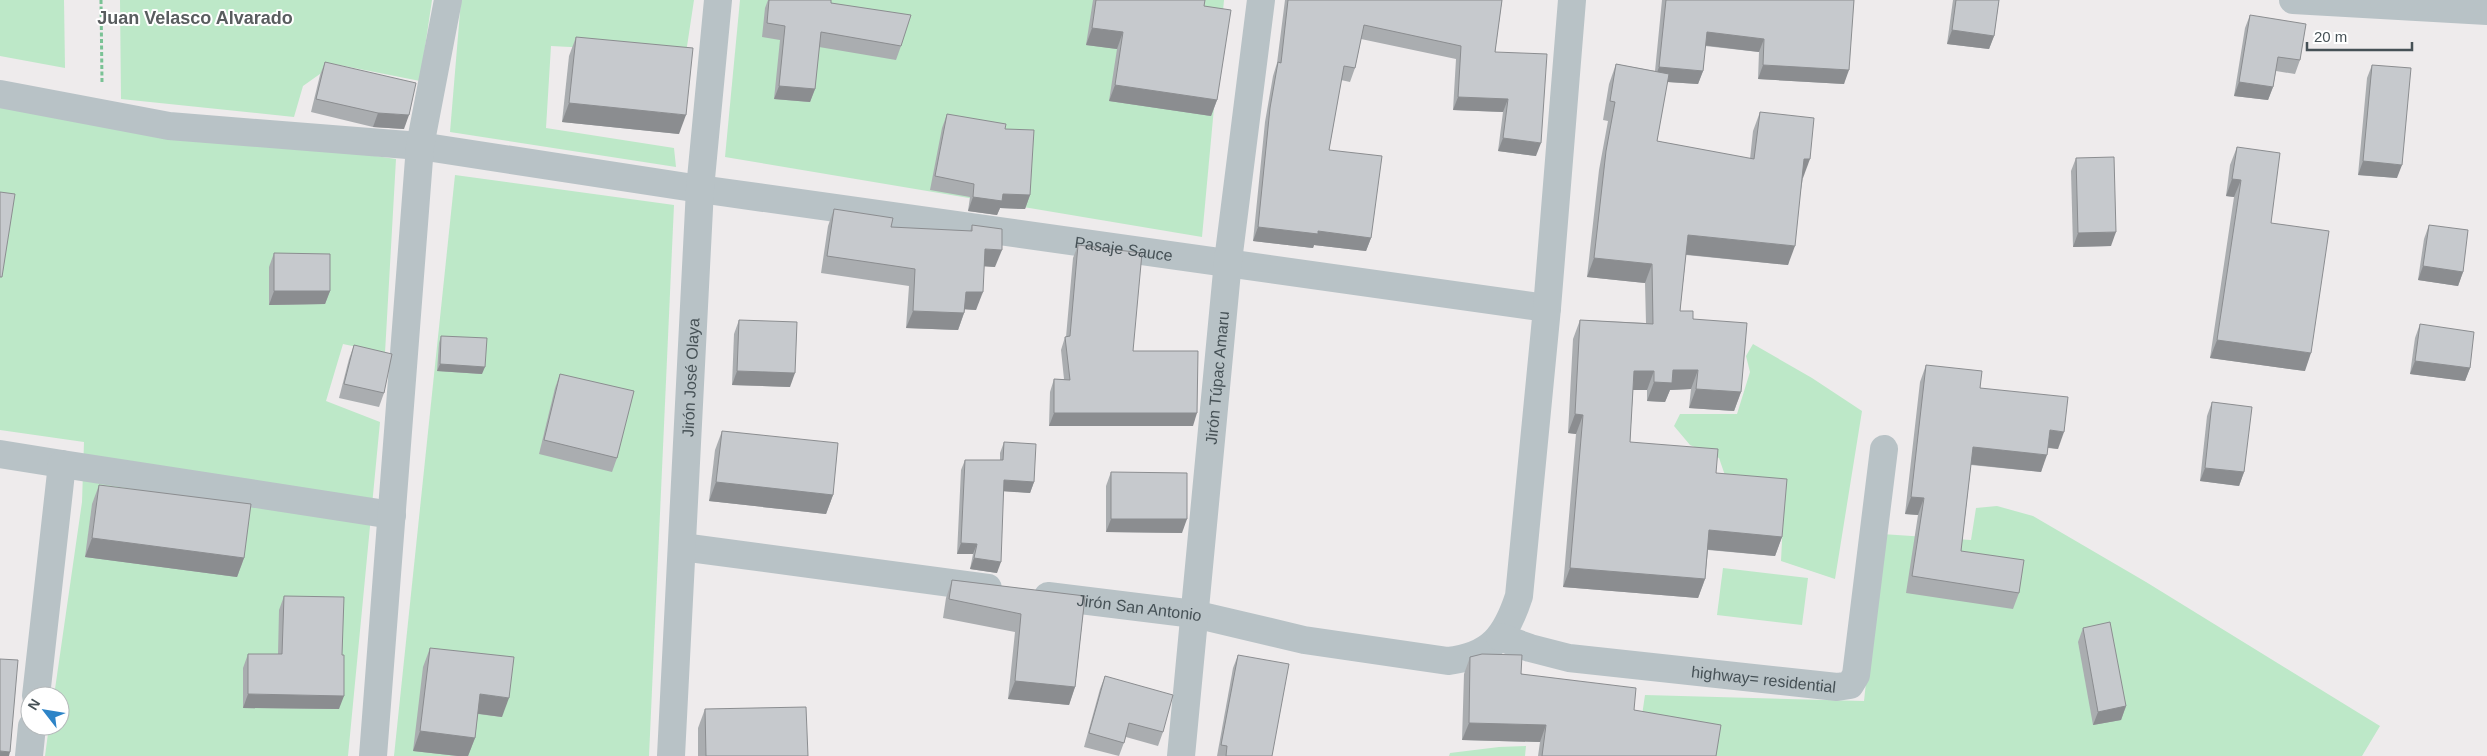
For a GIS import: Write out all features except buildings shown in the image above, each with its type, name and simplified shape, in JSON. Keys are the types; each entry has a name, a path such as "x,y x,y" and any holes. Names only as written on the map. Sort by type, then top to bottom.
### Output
{"street":[{"path":"373,756 420,146 448,0"},
{"name":"Jirón José Olaya","path":"671,756 700,189 718,0"},
{"name":"Jirón Túpac Amaru","path":"1181,756 1228,261 1261,0"},
{"path":"1500,637 1508,626 1519,596 1547,308 1572,0"},
{"path":"2294,0 2487,11"},
{"name":"Pasaje Sauce","path":"0,94 169,126 420,146 700,189 1228,261 1547,308"},
{"name":"highway= residential","path":"1500,637 1530,648 1569,658 1837,687 1850,685 1856,675 1884,449"},
{"path":"0,454 392,515"},
{"path":"37,686 62,464"},
{"name":"Jirón San Antonio","path":"682,547 1194,614 1304,640 1448,661 1465,659 1483,652 1500,637"},
{"path":"29,756 31,736"}],"path":[{"path":"101,0 102,113"}],"green space":[{"path":"0,0 64,0 65,68 0,56"},
{"path":"120,0 432,0 420,81 334,64 303,86 294,117 121,99"},
{"path":"461,0 694,0 686,53 551,46 546,128 674,148 676,167 450,132"},
{"path":"740,0 1224,0 1202,237 725,157"},
{"path":"0,102 396,159 385,353 343,344 326,401 380,422 348,756 45,756 48,736 70,736 70,686 55,686 82,502 84,442 0,430"},
{"path":"455,175 674,205 649,756 394,756"},
{"path":"1753,344 1812,378 1862,411 1835,579 1781,561 1783,520 1728,484 1719,458 1690,445 1674,426 1680,414 1737,414 1750,372 1746,356"},
{"path":"1997,506 2033,516 2146,582 2380,726 2362,756 1636,756 1645,695 1864,701 1882,534 1971,540 1976,508"},
{"path":"1723,568 1808,578 1802,625 1717,615"},
{"path":"1526,746 1525,756 1449,756 1450,753"}],"district":[{"name":"Juan Velasco Alvarado","path":"195,18"}]}
